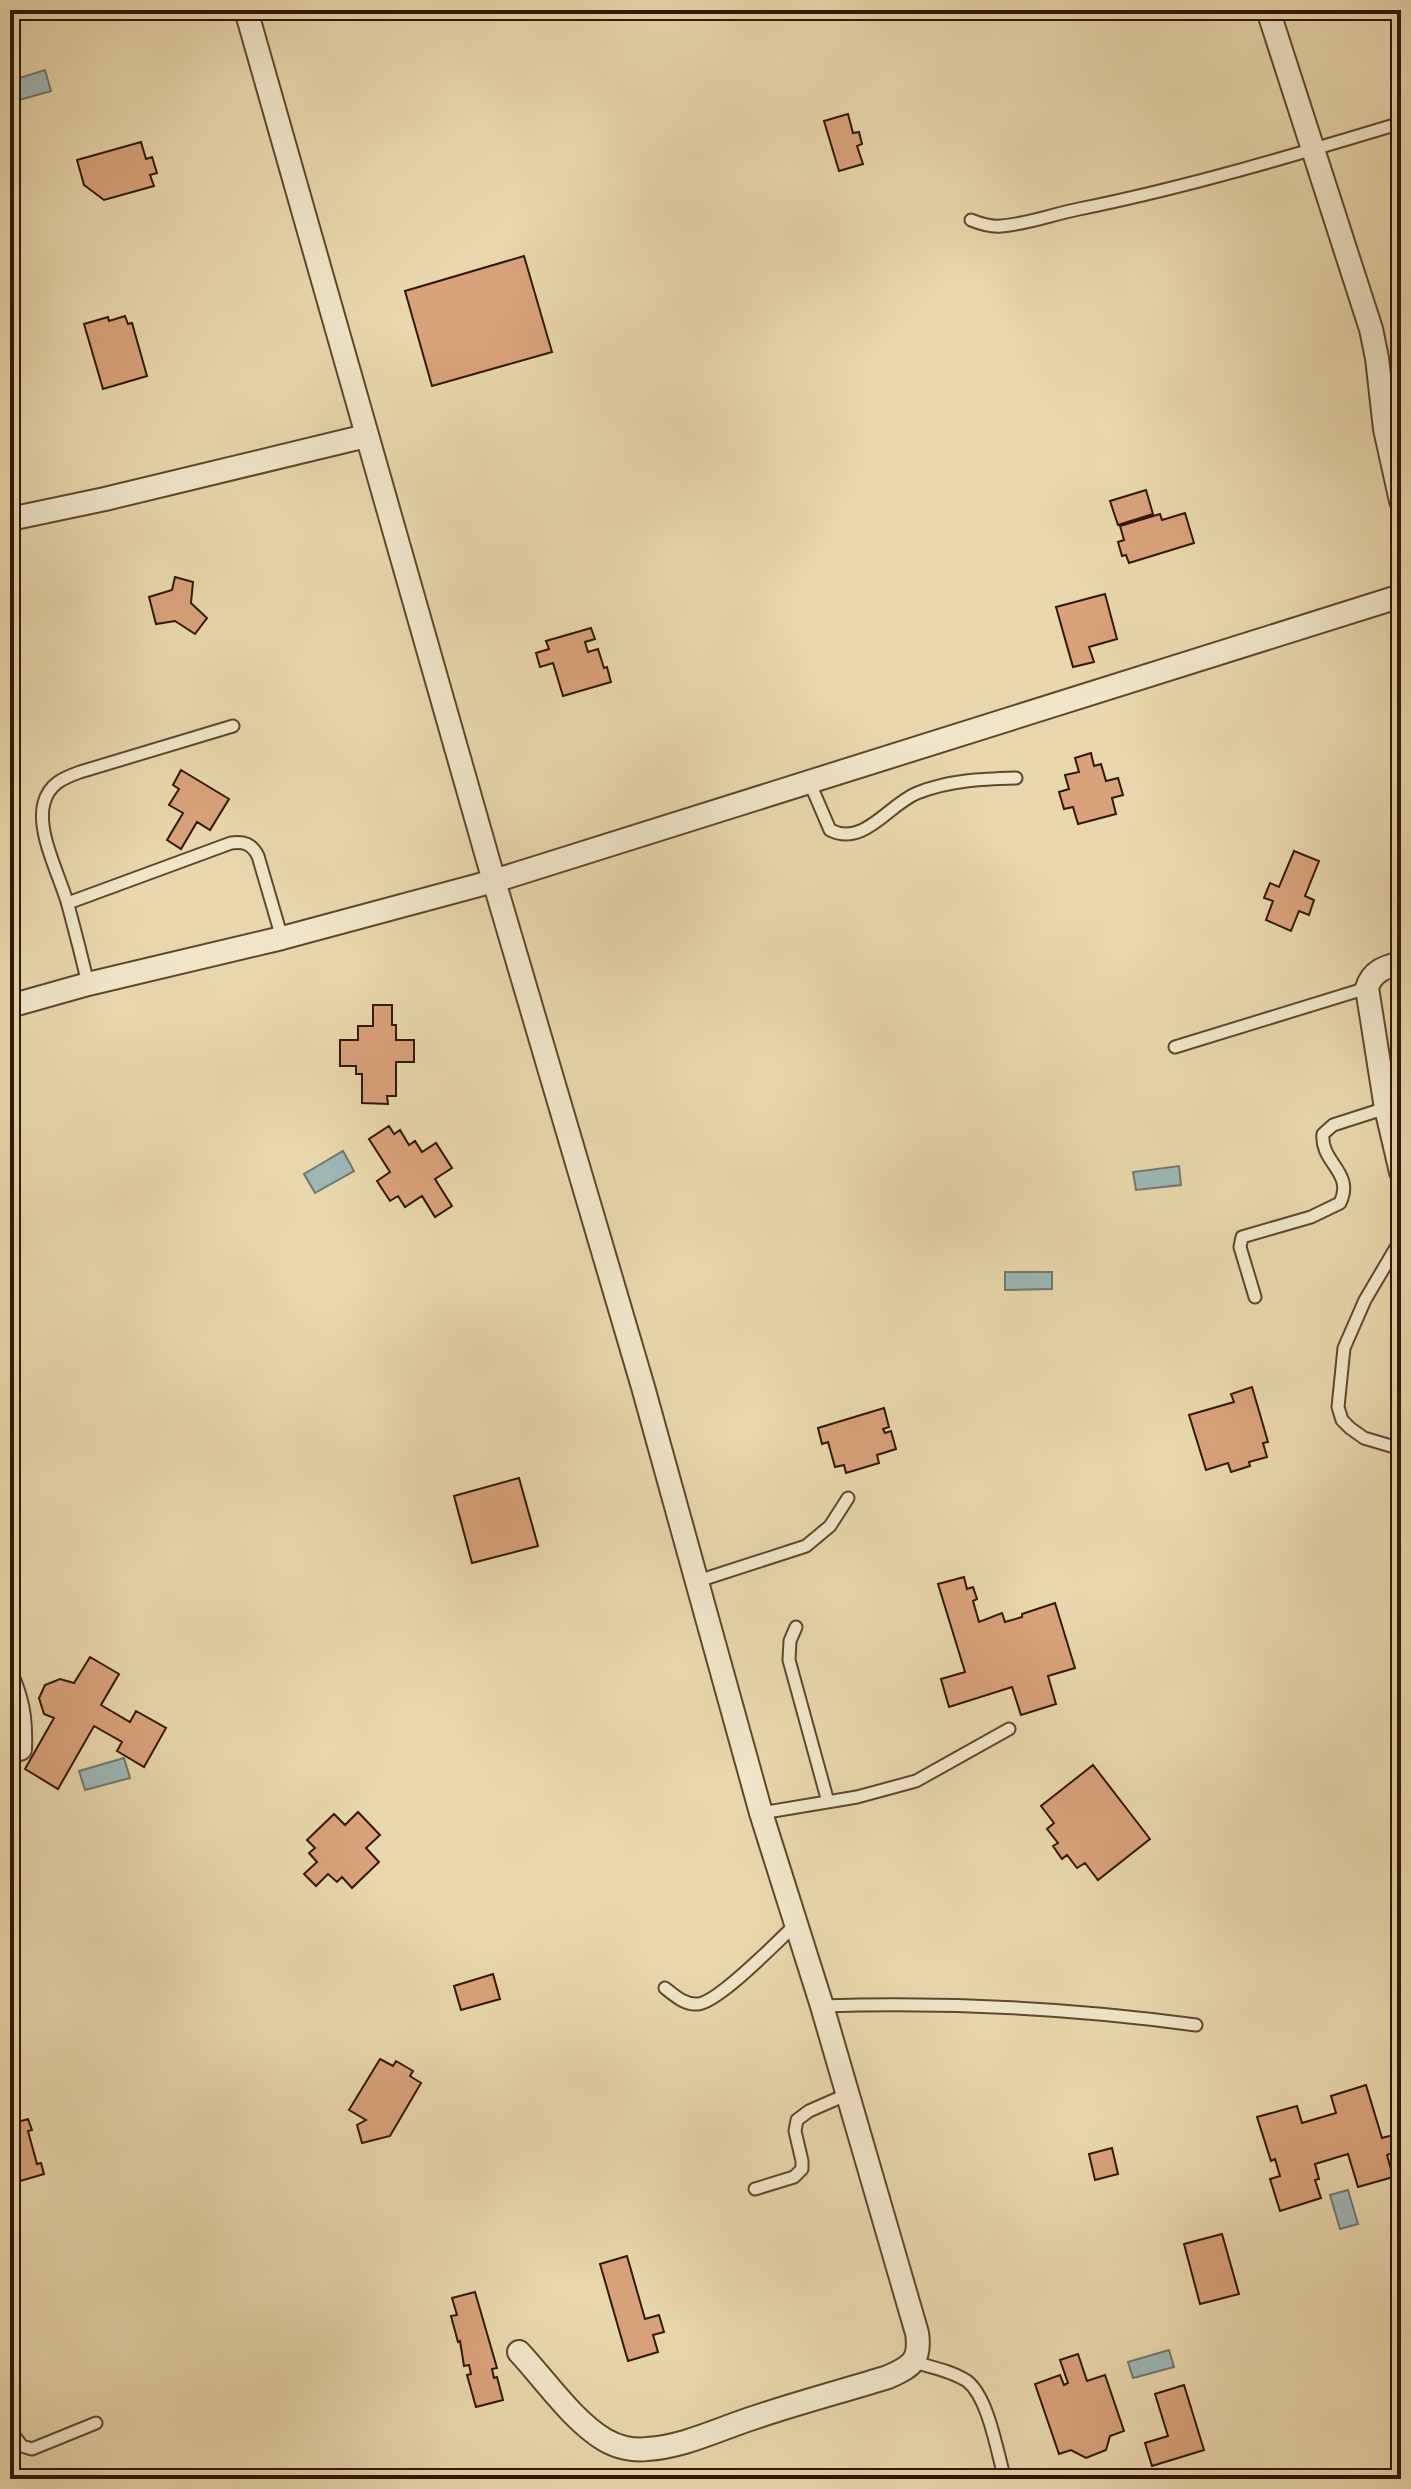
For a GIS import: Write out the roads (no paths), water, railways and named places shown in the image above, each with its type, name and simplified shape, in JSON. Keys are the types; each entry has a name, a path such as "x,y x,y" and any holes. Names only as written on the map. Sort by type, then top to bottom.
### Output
{"street":[{"path":"246,10 494,881 698,1581 761,1813 848,2094 919,2348 914,2362 905,2370 888,2377 668,2446 644,2450 626,2448 594,2432 519,2352"},
{"path":"1268,10 1371,329 1390,462 1401,501"},
{"path":"10,519 366,436"},
{"path":"10,1006 494,881 1401,596"},
{"path":"1401,963 1370,977 1367,988 1392,1078 1386,1108 1401,1172"},
{"path":"10,1683 19,1707 20,1749"}],"lane":[{"path":"971,220 1000,226 1026,223 1153,193 1401,123"},
{"path":"88,984 68,903 44,833 43,805 48,792 58,781 80,772 233,726"},
{"path":"809,781 830,830 841,835 852,835 866,829 914,795 941,785 968,780 1016,778"},
{"path":"68,903 242,841 255,849 258,856 282,938"},
{"path":"1175,1047 1367,988"},
{"path":"1255,1297 1240,1247 1242,1237 1311,1217 1340,1203 1344,1182 1324,1149 1323,1134 1333,1125 1386,1108"},
{"path":"1401,1239 1365,1300 1344,1348 1338,1407 1342,1420 1364,1438 1401,1449"},
{"path":"698,1581 806,1546 830,1526 848,1498"},
{"path":"796,1627 790,1641 789,1660 828,1802"},
{"path":"761,1813 882,1791 916,1781 1009,1729"},
{"path":"665,1988 688,2003 704,2003 753,1965 796,1924"},
{"path":"822,2006 883,2004 1076,2010 1196,2025"},
{"path":"755,2189 794,2177 800,2172 803,2165 795,2131 797,2120 809,2111 848,2094"},
{"path":"914,2362 948,2372 966,2381 976,2391 984,2406 1005,2479"},
{"path":"10,2430 22,2446 32,2449 96,2423"}],"water":[{"path":"45,70 51,91 12,102 10,81"},
{"path":"343,1151 354,1171 315,1193 304,1174"},
{"path":"1179,1166 1181,1185 1136,1190 1133,1172"},
{"path":"1005,1272 1052,1272 1052,1289 1005,1290"},
{"path":"124,1758 130,1778 85,1790 79,1771"},
{"path":"1348,2190 1358,2224 1340,2229 1330,2195"},
{"path":"1169,2350 1174,2367 1133,2378 1128,2362"}]}
